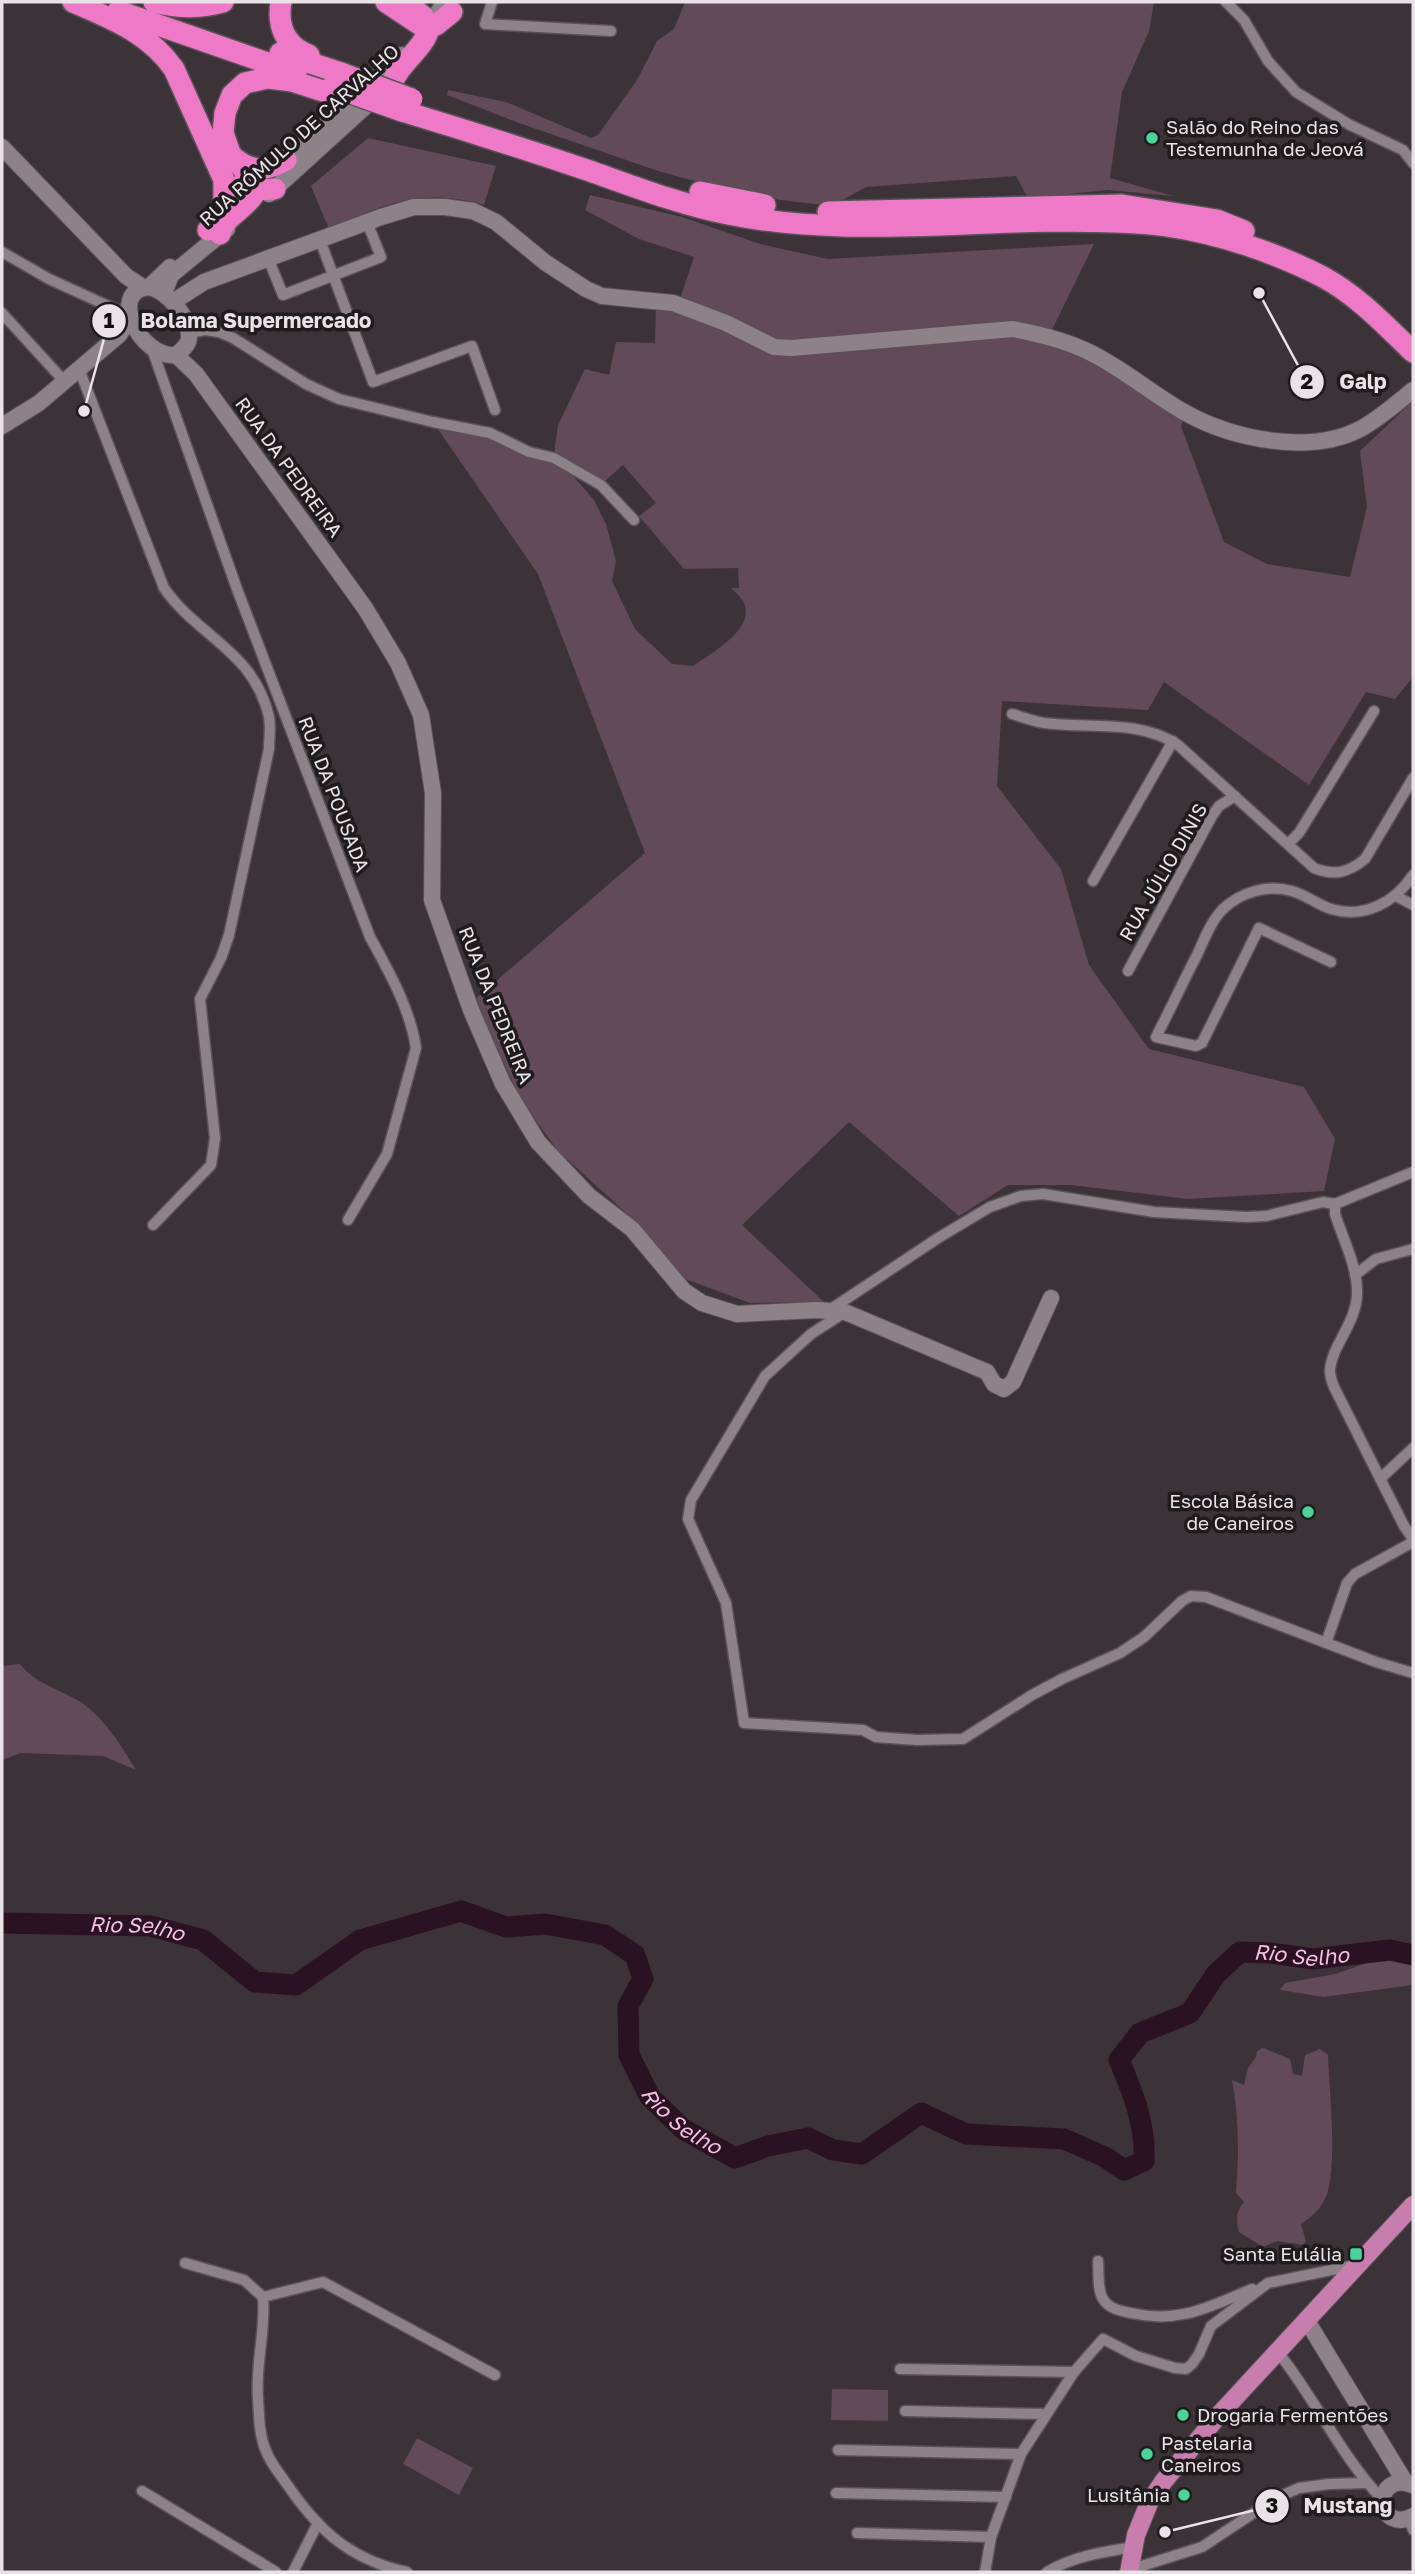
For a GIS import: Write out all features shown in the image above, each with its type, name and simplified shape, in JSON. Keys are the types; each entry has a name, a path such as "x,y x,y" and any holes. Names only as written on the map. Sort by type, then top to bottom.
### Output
{"highway":[{"path":"73,2 133,30 166,57 183,86 224,180 225,194 214,232"},
{"path":"93,2 339,81 727,214 790,223 864,227 1034,221 1113,222 1165,226 1218,236 1323,277 1362,303 1413,352"},
{"path":"139,2 339,81"},
{"path":"139,2 196,8 223,2"},
{"path":"281,2 279,20 284,35 292,46 336,66 339,81"},
{"path":"400,3 430,2"},
{"path":"400,3 417,25 428,26 443,21 452,5"},
{"path":"395,70 405,32 400,3"},
{"path":"395,70 426,37 428,26"},
{"path":"214,232 251,199 253,190 251,178 225,143 223,124 232,95 245,83 268,78 292,81 323,91 339,81"},
{"path":"407,105 678,186 754,204 839,212 1122,205 1217,220 1330,267 1369,295 1413,335"},
{"path":"214,155 242,184 253,190 275,189"},
{"path":"235,159 257,170 286,160"}],"main road":[{"path":"1129,2571 1149,2503 1163,2482 1277,2351 1413,2205"}],"street":[{"path":"492,2 485,24 611,31"},
{"path":"1226,2 1244,20 1268,61 1296,92 1350,125 1403,150 1413,163"},
{"name":"RUA RÓMULO DE CARVALHO","path":"253,190 395,70 428,46 452,5"},
{"name":"RUA RÓMULO DE CARVALHO","path":"146,299 214,232 275,189 395,70"},
{"path":"2,147 126,276 146,299 180,348"},
{"path":"2,252 49,279 117,310 414,207 445,207 473,211 496,222 546,264 602,296 673,303 726,323 774,347 1013,329 1048,336 1090,352 1186,413 1259,440 1292,443 1329,440 1362,429 1413,390"},
{"path":"268,258 283,295 381,257 367,222"},
{"path":"320,240 373,382 472,346 495,410"},
{"path":"2,426 39,403 120,335 146,299"},
{"path":"146,299 148,344"},
{"path":"2,313 64,381"},
{"path":"160,375 162,363 180,348 219,332 306,384 339,399 490,433 529,453 554,458 601,485 634,520"},
{"path":"120,335 148,344 180,348"},
{"name":"RUA DA POUSADA","path":"148,344 237,589 370,937 396,984 414,1032 416,1048 387,1154 348,1220"},
{"name":"RUA DA PEDREIRA","path":"180,348 365,608 398,663 421,715 433,793 432,900 471,1010 503,1084 538,1142 589,1196 632,1229 684,1292 702,1303 737,1314 845,1312 987,1373 994,1384 1003,1389 1013,1382 1051,1298"},
{"path":"79,369 164,588 174,602 249,670 261,692 270,719 269,749 229,935 221,958 200,999 215,1138 211,1165 153,1225"},
{"path":"1288,844 1299,833 1374,711"},
{"path":"1012,714 1043,723 1153,731 1172,741 1314,868 1326,873 1341,873 1354,868 1365,859 1413,778"},
{"path":"1093,881 1172,741"},
{"name":"RUA JÚLIO DINIS","path":"1128,971 1212,816 1219,806 1235,796"},
{"path":"1331,962 1259,928 1202,1043 1196,1046 1156,1037 1210,928 1221,912 1237,898 1257,890 1291,891 1330,909 1347,912 1386,904 1413,875"},
{"path":"1396,896 1413,905"},
{"path":"828,1311 990,1207 1021,1196 1043,1194 1154,1212 1266,1216 1323,1202 1335,1204 1413,1172"},
{"path":"1325,1643 1347,1583 1355,1574 1413,1541 1334,1387 1330,1371 1333,1357 1355,1309 1358,1292 1335,1214 1335,1204"},
{"path":"1355,1275 1376,1259 1413,1249"},
{"path":"845,1312 811,1334 765,1376 691,1500 688,1519 726,1603 744,1723 863,1730 876,1737 917,1740 963,1739 1052,1684 1120,1653 1144,1637 1167,1614 1191,1596 1206,1597 1224,1603 1325,1643 1413,1673"},
{"path":"1380,1479 1413,1448"},
{"path":"1098,2261 1101,2295 1105,2302 1117,2310 1165,2318 1191,2315 1268,2283 1358,2264"},
{"path":"185,2263 244,2280 263,2297 265,2317 257,2395 266,2452 293,2494 341,2545 370,2562 407,2572"},
{"path":"263,2297 323,2281 495,2375"},
{"path":"985,2572 991,2537 1021,2454 1074,2372 1103,2339 1136,2356 1186,2369 1199,2354 1211,2326 1268,2283"},
{"path":"1307,2320 1409,2484"},
{"path":"1277,2351 1367,2483 1382,2499"},
{"path":"900,2369 1074,2372"},
{"path":"905,2411 1045,2414"},
{"path":"838,2450 1021,2454"},
{"path":"1129,2571 1202,2547 1276,2498 1300,2488 1367,2483"},
{"path":"1409,2484 1394,2483 1388,2487 1382,2499 1388,2515 1401,2521 1412,2522"},
{"path":"142,2491 276,2572"},
{"path":"836,2493 1006,2497"},
{"path":"293,2572 318,2523"},
{"path":"857,2533 991,2537"},
{"path":"1047,2572 1065,2562 1095,2553 1134,2547"}],"shaded area":[{"path":"685,2 1154,2 1149,31 1122,92 1110,178 1173,196 1108,190 1028,198 1016,176 866,187 832,206 780,200 720,188 658,171 447,95 448,90 506,102 591,138 598,135 637,80 657,41 674,29"},
{"path":"368,138 496,166 484,205 462,200 422,198 368,212 329,229 311,186"},
{"path":"590,195 682,217 760,244 828,259 1094,244 1049,336 1186,413 1181,426 1224,542 1267,564 1350,577 1367,507 1360,451 1413,401 1413,677 1395,699 1366,692 1309,785 1164,682 1148,710 1002,701 997,786 1061,869 1089,965 1149,1049 1304,1087 1335,1139 1324,1191 1188,1199 1071,1185 1008,1185 959,1216 849,1122 742,1225 824,1302 750,1303 685,1279 623,1210 558,1151 521,1100 474,1000 645,853 538,574 433,422 476,433 565,467 594,500 606,524 616,561 612,581 635,629 672,664 693,666 711,654 739,630 746,611 743,601 731,588 739,588 738,568 684,569 639,516 656,503 623,465 605,481 554,454 558,425 585,369 609,375 616,342 655,343 656,303 679,302 694,257 639,239 585,210"},
{"path":"20,1664 34,1677 77,1700 93,1712 113,1735 136,1770 103,1756 21,1753 2,1760 2,1666"},
{"path":"1390,1955 1413,1959 1413,1985 1323,1997 1280,1990 1285,1983 1335,1974"},
{"path":"1263,2048 1290,2059 1293,2074 1302,2076 1305,2055 1320,2049 1328,2055 1332,2131 1329,2189 1322,2205 1301,2224 1306,2241 1303,2245 1277,2241 1263,2247 1239,2232 1238,2228 1238,2212 1244,2202 1236,2193 1238,2136 1232,2080 1244,2085 1248,2068 1257,2051"},
{"path":"832,2389 888,2390 888,2421 831,2420"},
{"path":"417,2438 473,2468 459,2495 403,2464"}],"waterway":[{"name":"Rio Selho","path":"2,1923 151,1926 203,1940 255,1982 296,1985 360,1940 461,1911 506,1927 545,1924 605,1935 635,1955 643,1979 628,2006 629,2055 650,2097 683,2129 735,2158 768,2146 808,2138 833,2150 862,2154 921,2113 966,2134 1064,2139 1105,2157 1124,2170 1144,2161 1144,2148 1138,2109 1119,2060 1140,2033 1190,2013 1216,1974 1240,1952 1313,1959 1390,1950 1413,1955"}],"place":[{"name":"Salão do Reino das Testemunha de Jeová","path":"1152,138"},
{"name":"Galp","path":"1259,293"},
{"name":"Bolama Supermercado","path":"84,411"},
{"name":"Escola Básica de Caneiros","path":"1308,1512"},
{"name":"Santa Eulália","path":"1356,2254"},
{"name":"Drogaria Fermentões","path":"1183,2415"},
{"name":"Pastelaria Caneiros","path":"1147,2454"},
{"name":"Lusitânia","path":"1184,2495"},
{"name":"Mustang","path":"1165,2532"}]}
